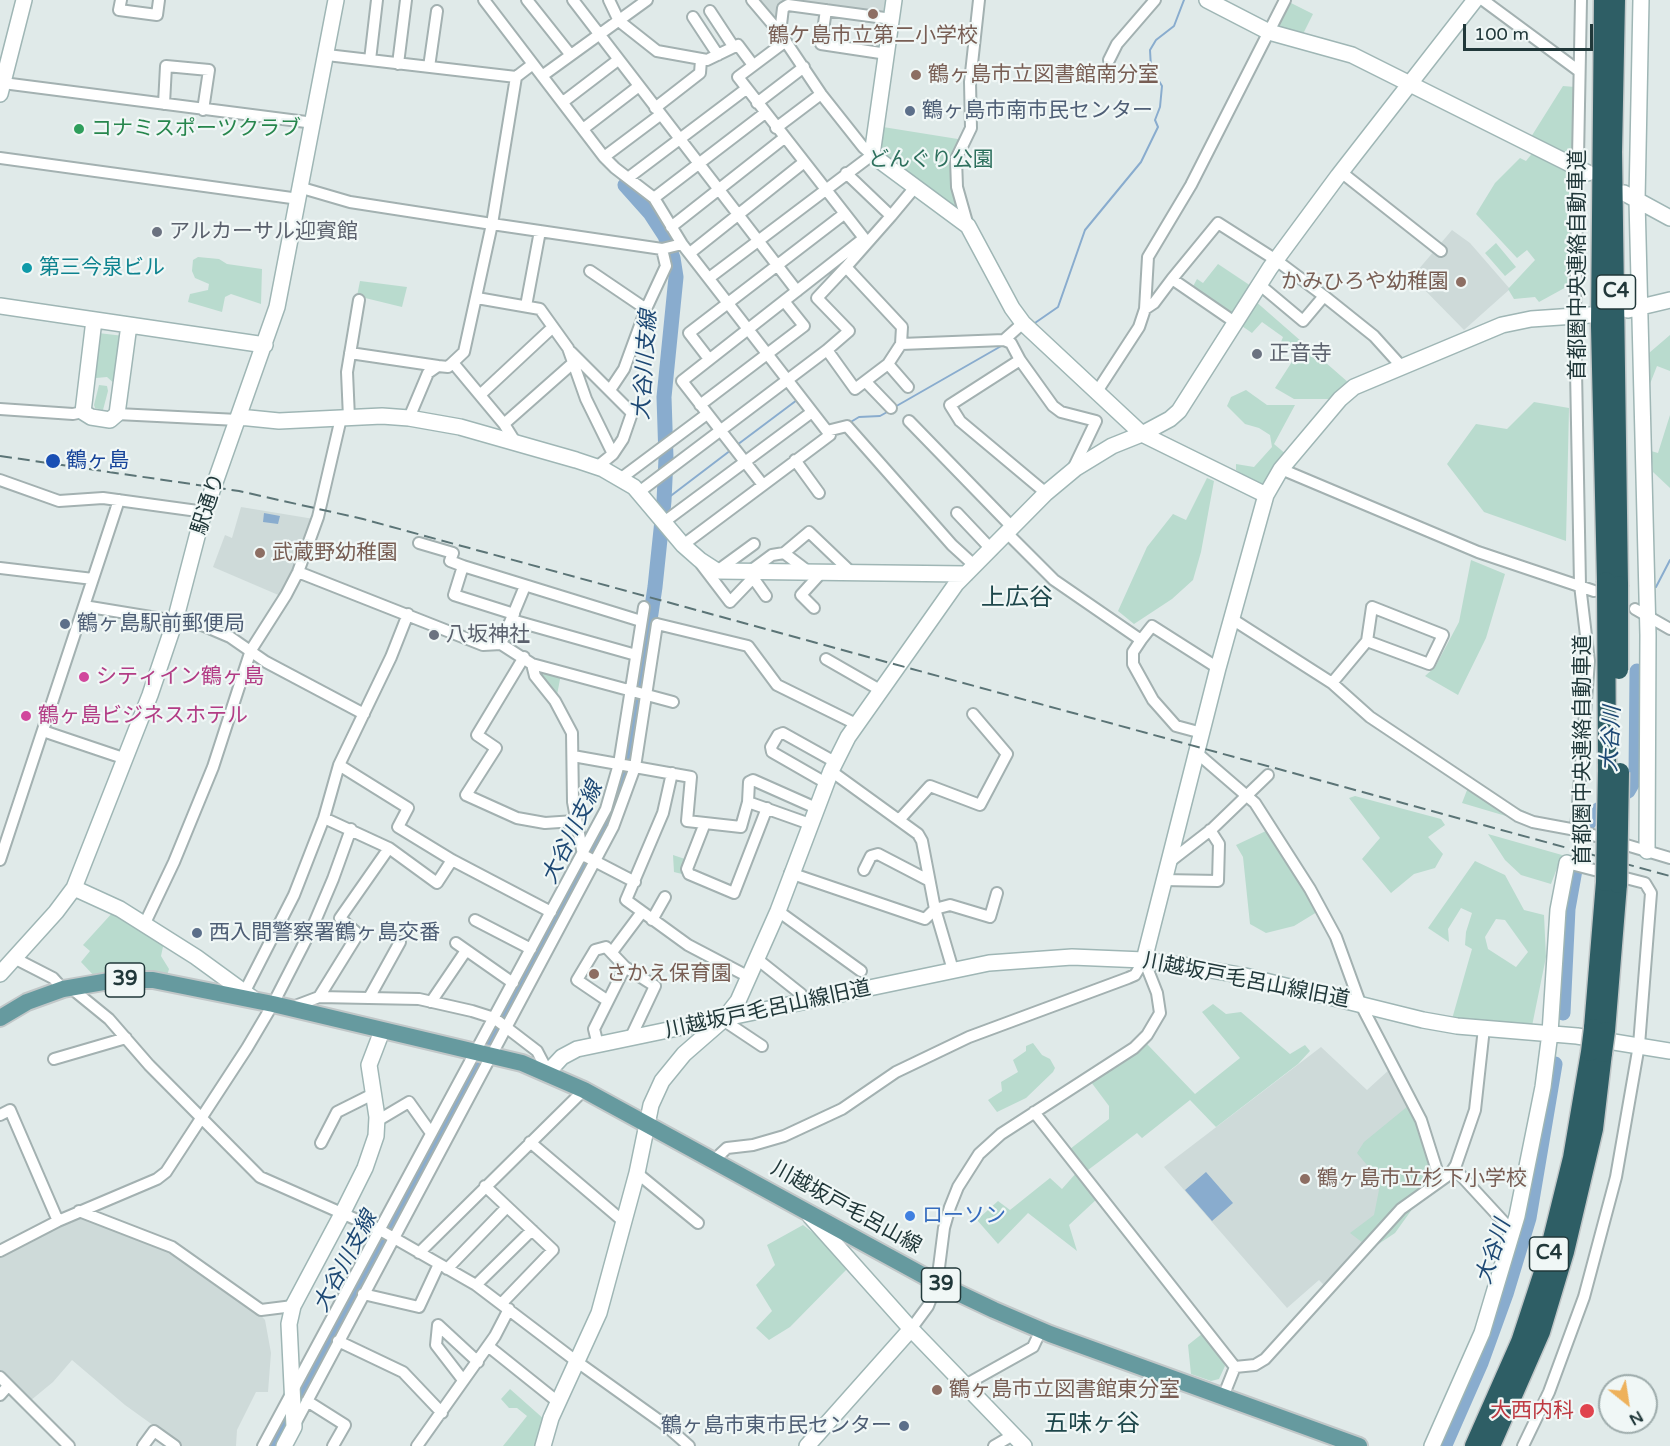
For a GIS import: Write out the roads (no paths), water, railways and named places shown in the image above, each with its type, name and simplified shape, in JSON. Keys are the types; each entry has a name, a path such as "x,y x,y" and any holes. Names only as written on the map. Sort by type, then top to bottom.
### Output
{"highway":[{"name":"首都圏中央連絡自動車道","path":"1491,1446 1540,1332 1565,1252 1594,1129 1597,1052 1611,883 1607,770 1600,303 1603,0"},
{"name":"首都圏中央連絡自動車道","path":"1606,586 1616,0"},
{"name":"首都圏中央連絡自動車道","path":"1474,1446 1520,1342 1546,1263 1597,1052"}],"main road":[{"name":"39","path":"0,1018 27,1002 67,988 114,980 153,980 250,995 273,1004 483,1053"},
{"name":"川越坂戸毛呂山線","path":"483,1053 548,1072 937,1283 1041,1330 1359,1446"}],"street":[{"path":"24,0 1,88 164,104 314,123"},
{"path":"121,0 119,10 157,15 159,0"},
{"name":"駅通り","path":"0,974 56,912 74,888 126,759 175,617 205,512 277,307 336,0"},
{"path":"370,60 377,0"},
{"path":"398,64 406,0"},
{"path":"527,0 570,54"},
{"path":"573,0 797,291"},
{"path":"609,0 619,21 657,51 701,60 738,45 753,65"},
{"path":"542,76 647,0"},
{"path":"752,0 783,37 821,94 863,147 968,226"},
{"path":"710,278 824,189 872,155 894,0"},
{"path":"979,0 970,82 971,128 956,159 957,187 968,226 1012,308 1023,323 1142,434 1266,495"},
{"path":"1109,60 1117,44 1155,0"},
{"path":"1207,0 1269,32 1352,55 1582,170"},
{"path":"1096,393 1139,327 1145,309 1148,257 1191,185 1285,0"},
{"path":"543,1446 558,1402 599,1313 637,1173 651,1105 662,1081 684,1054 723,1020 738,1001 778,911 790,873 831,772 856,724 970,570 1046,493 1099,453 1142,434 1170,419 1179,411 1276,260 1341,172 1412,84 1475,0"},
{"path":"1483,0 1579,71"},
{"path":"1576,830 1589,661 1580,585 1582,170 1579,71 1581,0"},
{"path":"1641,0 1631,196 1641,611 1649,797 1647,851"},
{"path":"486,1 604,157 654,198 679,245 690,253 710,278 830,435 763,485 687,549"},
{"path":"865,241 738,77 783,37 783,8 788,5 892,19"},
{"path":"826,10 821,44 887,54"},
{"path":"429,67 437,11"},
{"path":"710,11 733,46"},
{"path":"693,17 718,55"},
{"path":"327,55 516,77"},
{"path":"563,102 618,60"},
{"path":"604,157 700,73 701,60"},
{"path":"350,353 448,367 454,364 464,352 492,224 516,77 533,64"},
{"path":"164,104 166,66 209,70 203,110"},
{"path":"757,103 804,68"},
{"path":"583,129 639,86"},
{"path":"628,178 747,89"},
{"path":"776,128 821,94"},
{"path":"654,198 765,113"},
{"path":"671,227 784,138"},
{"path":"0,158 300,194 662,249 679,245"},
{"path":"690,253 803,163"},
{"path":"1341,172 1441,251"},
{"path":"846,173 891,216"},
{"path":"763,485 682,381 748,328 865,241 891,216 916,186"},
{"path":"1631,196 1670,218"},
{"path":"709,360 689,333 844,214"},
{"path":"1145,309 1218,223 1276,260 1324,296 1374,336 1402,367"},
{"path":"526,306 540,231"},
{"path":"639,492 849,331 817,298 846,267 865,241"},
{"path":"610,390 624,369 646,309 666,266 662,249"},
{"path":"827,350 855,389 888,364 901,344 902,327 846,267"},
{"path":"590,271 646,309"},
{"path":"1172,279 1236,323"},
{"path":"1260,285 1303,321 1324,296"},
{"path":"477,298 540,309 567,348 612,454"},
{"path":"144,925 182,845 213,767 251,650 298,572 318,517 345,418 347,372 359,300"},
{"path":"1634,309 1670,300"},
{"path":"620,479 671,440 767,353 804,326 784,301"},
{"path":"0,306 265,345"},
{"path":"713,1161 727,1148 753,1145 784,1136 842,1109 896,1072 969,1037 1135,975 1144,960 1218,668 1266,495 1281,469 1345,393 1362,383 1502,325 1531,319 1582,316"},
{"path":"94,320 83,411 87,417 110,420 117,414 129,325"},
{"path":"1004,340 1023,323"},
{"path":"480,395 553,327"},
{"path":"901,344 1004,340 1011,344 1053,406 1061,412 1096,421 1071,472"},
{"path":"567,348 632,413 623,439 612,454 597,467"},
{"path":"1020,360 950,405 960,421 1046,493"},
{"path":"504,424 573,363"},
{"path":"454,364 504,424 514,441"},
{"path":"888,364 908,387"},
{"path":"409,418 428,373 438,366"},
{"path":"867,382 891,408"},
{"path":"0,409 73,414 83,411"},
{"path":"660,517 745,462 812,412"},
{"path":"117,414 279,421 409,418 460,427 597,467 620,479 639,492 730,602 751,575 772,555 784,553 809,532 852,573"},
{"path":"909,421 1054,580 1141,640"},
{"path":"827,431 847,426 952,545 970,570"},
{"path":"795,460 819,493"},
{"path":"1281,469 1478,552 1580,585 1606,586"},
{"path":"0,480 59,501 103,498 205,512"},
{"path":"0,860 119,500"},
{"path":"957,513 992,550"},
{"path":"419,543 453,553 450,561 463,566 641,621"},
{"path":"717,571 754,544"},
{"path":"687,549 717,571 751,575 970,570"},
{"path":"784,553 815,573"},
{"path":"463,566 454,595 513,617 636,655"},
{"path":"0,568 93,579"},
{"path":"298,572 483,645 501,644 528,661 673,702"},
{"path":"814,608 801,595 815,573"},
{"path":"751,575 766,596"},
{"path":"501,644 525,586"},
{"path":"84,606 175,617 206,624 276,667 364,714"},
{"path":"263,1446 431,1133 483,1053 506,1027 596,861 621,808 635,767 638,693 636,655 644,607"},
{"path":"1332,683 1367,641 1372,607 1443,635 1429,664 1367,641"},
{"path":"1641,611 1670,629"},
{"path":"74,888 120,909 250,995 294,895 324,818 339,765 391,657 408,614"},
{"path":"1232,619 1332,683 1370,717 1518,816 1533,822 1576,830 1670,858"},
{"path":"284,1446 393,1238 483,1053 494,1018 606,809 657,624 748,646 777,685 856,724"},
{"path":"1202,733 1176,726 1153,700 1132,664 1133,652 1152,626 1218,668"},
{"path":"826,659 880,690"},
{"path":"528,661 535,676 555,701 572,733 575,821 583,855"},
{"path":"528,661 477,735 495,748 466,795 516,818 545,823 575,821"},
{"path":"899,820 930,786 980,805 1007,754 973,714"},
{"path":"43,731 126,759"},
{"path":"831,772 772,752 771,747 778,735 783,733 831,772 918,834 922,841 935,909 953,970"},
{"path":"1197,753 1255,803 1310,889 1335,937 1360,1003 1421,1120 1440,1180"},
{"path":"573,756 691,777 687,821 741,827 748,802 749,783 753,780 816,808"},
{"path":"339,765 408,808 398,827 452,860 551,912"},
{"path":"672,773 663,813 626,900 688,945 749,977"},
{"path":"1168,863 1210,830 1268,775"},
{"path":"748,802 810,824"},
{"path":"705,823 687,869 690,874 734,892 767,808"},
{"path":"324,818 388,848 437,883 452,860"},
{"path":"0,1251 79,1211 157,1179 166,1172 273,1004 313,926 351,829"},
{"path":"1163,880 1218,881 1219,844 1210,830"},
{"path":"319,997 358,934 340,918 388,848"},
{"path":"864,870 871,856 878,854 928,880"},
{"path":"583,855 634,882"},
{"path":"1432,1446 1482,1333 1513,1232 1532,1144 1550,1033 1558,910 1567,863 1645,883 1650,887 1639,1045 1616,1177 1584,1297 1549,1392 1523,1446"},
{"path":"790,873 925,919 935,909 950,905 990,917 997,893"},
{"path":"652,920 665,897"},
{"path":"778,911 861,970"},
{"path":"612,952 642,912"},
{"path":"475,920 531,949"},
{"path":"369,998 400,942"},
{"path":"456,943 465,952 513,983"},
{"path":"608,1001 576,980 595,950 606,947 625,967 655,986 630,1039"},
{"path":"431,1002 465,952"},
{"name":"川越坂戸毛呂山線旧道","path":"548,1072 570,1052 598,1045 953,970 1031,958 1072,957 1144,960 1245,976 1423,1020 1550,1033 1670,1051"},
{"path":"14,958 53,978 126,1038 149,1065 260,1177 380,1230 476,1285 664,1424 689,1446"},
{"path":"757,959 801,994 804,1002"},
{"path":"807,1446 911,1329 928,1306 937,1283 944,1228 958,1187 979,1154 1001,1134 1134,1048 1147,1035 1160,1013 1157,993 1144,960"},
{"path":"598,1045 594,1029 625,967"},
{"path":"290,1008 319,997 431,1002 494,1018 537,1051 548,1072"},
{"path":"723,1020 762,1046"},
{"path":"1235,1366 1255,1365 1265,1359 1401,1209 1454,1168 1475,1110 1484,1028"},
{"path":"294,1427 290,1397 289,1324 293,1306 365,1168 376,1136 377,1121 369,1065 382,1031"},
{"path":"54,1059 126,1038"},
{"path":"419,1252 584,1090"},
{"path":"321,1143 337,1112 373,1094"},
{"path":"377,1121 409,1102 431,1133"},
{"path":"0,1115 10,1110 58,1221"},
{"path":"1034,1112 1235,1366"},
{"path":"530,1142 624,1222"},
{"path":"1454,1168 1513,1232"},
{"path":"637,1173 698,1223"},
{"path":"417,1446 478,1362 488,1346 505,1306 552,1250 485,1186"},
{"path":"363,1294 419,1306 443,1266 507,1207"},
{"path":"79,1211 172,1247 261,1310 293,1306"},
{"path":"807,1213 911,1329 1024,1446"},
{"path":"476,1285 532,1230"},
{"path":"464,1380 436,1345 438,1325 478,1362"},
{"path":"965,1385 1033,1347 1041,1330"},
{"path":"338,1341 403,1372 442,1413"},
{"path":"488,1346 558,1402"},
{"path":"1223,1397 1235,1366"},
{"path":"0,1377 68,1446"},
{"path":"0,1395 8,1386"},
{"path":"307,1401 345,1425 333,1446"},
{"path":"143,1446 154,1431 175,1446"},
{"path":"994,1446 1013,1435"}],"water":[{"path":"264,513 280,516 278,524 263,522"},
{"path":"1206,1172 1233,1203 1212,1221 1185,1190"}],"waterway":[{"path":"1032,325 1058,307 1085,230 1141,162 1158,127 1155,120 1160,107 1162,86 1151,68 1150,50 1156,40 1174,26 1184,0"},
{"name":"大谷川支線","path":"273,1446 610,817 627,771 655,587 664,501 666,458 664,397 676,277 673,258 665,236 650,213 625,185"},
{"path":"893,408 1003,345"},
{"path":"737,445 797,400"},
{"path":"849,423 859,417 880,416 889,411"},
{"path":"664,501 731,450"},
{"name":"大谷川","path":"1656,587 1670,560"},
{"name":"大谷川","path":"1587,825 1598,810 1628,791 1636,777 1637,671"},
{"name":"大谷川","path":"1563,1013 1568,909 1575,870"},
{"name":"大谷川","path":"1445,1445 1481,1363 1506,1294 1529,1218 1555,1064"}],"railway":[{"path":"0,456 239,491 363,519 1670,876"}],"place":[{"name":"鶴ケ島市立第二小学校","path":"873,14"},
{"name":"鶴ヶ島市立図書館南分室","path":"916,75"},
{"name":"鶴ヶ島市南市民センター","path":"910,111"},
{"name":"コナミスポーツクラブ","path":"79,129"},
{"name":"アルカーサル迎賓館","path":"157,232"},
{"name":"第三今泉ビル","path":"27,268"},
{"name":"かみひろや幼稚園","path":"1461,282"},
{"name":"正音寺","path":"1257,354"},
{"name":"鶴ヶ島","path":"53,461"},
{"name":"武蔵野幼稚園","path":"260,553"},
{"name":"鶴ヶ島駅前郵便局","path":"65,624"},
{"name":"八坂神社","path":"434,635"},
{"name":"シティイン鶴ヶ島","path":"84,677"},
{"name":"鶴ヶ島ビジネスホテル","path":"26,716"},
{"name":"西入間警察署鶴ヶ島交番","path":"197,933"},
{"name":"さかえ保育園","path":"594,974"},
{"name":"鶴ヶ島市立杉下小学校","path":"1305,1179"},
{"name":"ローソン","path":"910,1216"},
{"name":"鶴ヶ島市立図書館東分室","path":"937,1390"},
{"name":"大西内科","path":"1587,1411"},
{"name":"鶴ヶ島市東市民センター","path":"904,1426"}],"district":[{"name":"上広谷","path":"1017,599"},
{"name":"五味ヶ谷","path":"1092,1425"}],"park label":[{"name":"どんぐり公園","path":"931,160"}]}
